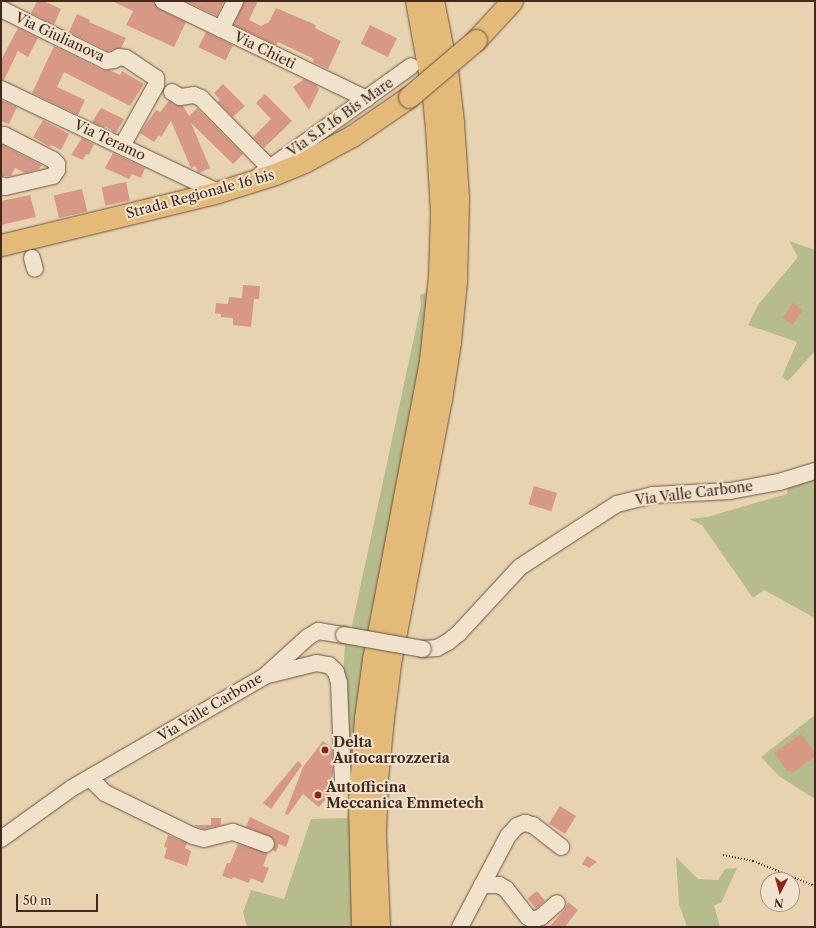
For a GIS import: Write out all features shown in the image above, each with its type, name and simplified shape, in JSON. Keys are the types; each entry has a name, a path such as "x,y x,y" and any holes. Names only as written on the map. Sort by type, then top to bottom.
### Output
{"highway":[{"path":"379,927 369,860 361,777 372,674 424,402 433,347 440,277 442,212 437,127 433,89 417,1"},
{"path":"363,927 387,684 441,400 450,342 456,282 458,198 454,129 447,71 433,1"}],"main road":[{"name":"Strada Regionale 16 bis","path":"1,245 249,183 278,168 304,162 352,136 409,97 476,40 512,1"}],"street":[{"name":"Via Chieti","path":"163,1 367,99"},
{"path":"221,29 235,1"},
{"name":"Via Giulianova","path":"1,9 106,60 114,60 119,57 126,58 156,78 156,84 122,146"},
{"name":"Via S.P.16 Bis Mare","path":"219,191 246,193 272,184 278,168 411,66"},
{"name":"Via Teramo","path":"1,90 219,191"},
{"path":"172,92 180,98 194,95 201,98 278,168"},
{"path":"1,136 4,135 53,160 57,164 57,170 53,176 5,187 1,185"},
{"name":"Via Valle Carbone","path":"1,839 72,788 264,676 308,637 318,632 423,649 437,648 458,634 520,567 617,504 652,495 730,491 779,482 815,471"},
{"path":"264,676 292,667 316,662 329,665 336,672 339,683 343,784"},
{"path":"93,776 94,782 106,793 193,836 204,839 233,832 266,844"},
{"path":"460,927 508,836 517,826 525,823 533,825 561,847"},
{"path":"482,885 499,885 506,889 528,917 533,920 541,918 557,902"}],"path":[{"path":"722,855 753,861 815,886"}],"green space":[{"path":"789,241 815,250 815,351 788,381 782,377 797,342 748,325 758,305 798,257"},
{"path":"432,291 416,414 370,633 351,630 421,305 420,295"},
{"path":"815,476 815,618 764,590 753,598 702,525 689,519 707,517 787,494 788,484"},
{"path":"345,642 367,646 355,927 247,927 243,912 251,890 284,899 311,819 347,818 350,807 343,680"},
{"path":"815,715 815,799 779,776 761,757"},
{"path":"676,857 698,879 718,880 725,869 737,868 721,903 714,905 720,927 687,927 679,904"}],"building":[{"path":"37,1 44,1 61,9 54,25 31,13"},
{"path":"112,1 154,1 159,9 186,22 174,47 126,25 133,11"},
{"path":"185,1 224,1 217,16"},
{"path":"244,1 258,1 249,20 261,26 269,22 276,8 316,25 315,28 341,41 328,69 313,62 314,59 278,42 276,45 234,25"},
{"path":"77,14 90,20 89,22 126,38 121,48 108,51 69,32"},
{"path":"370,25 397,38 388,57 361,44"},
{"path":"18,28 38,38 28,57 18,51 4,80 1,80 1,60"},
{"path":"206,32 233,45 226,60 199,47"},
{"path":"54,46 102,70 110,70 120,75 122,71 144,84 130,106 64,72 57,87 85,100 78,115 32,93"},
{"path":"304,79 316,85 319,89 309,110 293,87"},
{"path":"223,84 245,106 233,117 218,102 220,100 214,93"},
{"path":"265,94 292,121 264,148 253,137 271,119 256,103"},
{"path":"1,100 17,107 9,124 1,121"},
{"path":"169,101 175,105 183,106 189,116 197,108 243,154 233,164 191,123 210,168 199,173 195,166 191,168 171,121 161,137 159,135 154,142 140,133 156,110 160,112"},
{"path":"101,108 124,119 116,133 105,126 104,128 92,122"},
{"path":"43,120 69,134 61,150 51,145 50,147 33,137"},
{"path":"82,138 94,144 89,155 86,154 83,160 71,155"},
{"path":"1,145 43,166 39,169 25,173 15,168 11,176 1,176"},
{"path":"113,153 145,168 141,178 132,174 129,179 105,168"},
{"path":"126,182 130,201 105,206 102,187"},
{"path":"82,189 87,211 59,218 54,196"},
{"path":"30,195 36,217 1,225 1,201"},
{"path":"243,285 260,286 259,299 254,299 251,327 233,325 233,318 221,317 221,314 215,313 216,303 228,304 229,297 242,298"},
{"path":"793,303 803,310 793,325 783,318"},
{"path":"534,486 557,493 551,511 528,504"},
{"path":"801,734 815,752 815,757 794,772 787,771 774,753"},
{"path":"323,741 332,748 333,761 330,764 333,766 333,775 330,780 335,788 319,807 303,794 288,815 285,814 303,767"},
{"path":"298,761 302,765 271,809 263,803"},
{"path":"560,806 576,816 565,834 549,824"},
{"path":"250,817 290,836 286,847 279,844 276,852 273,850 275,843 273,838 246,827"},
{"path":"211,818 221,818 221,825 204,829 195,826 211,825"},
{"path":"168,835 187,843 185,848 191,851 187,866 164,858 167,848 164,847"},
{"path":"238,844 268,853 263,866 269,868 263,883 251,878 249,883 233,877 232,879 222,876 227,863 230,863"},
{"path":"587,856 597,862 589,868 582,864"},
{"path":"537,891 545,901 536,909 528,899"},
{"path":"568,902 578,910 565,927 549,927 564,910"}],"place":[{"name":"Delta Autocarrozzeria","path":"325,750"},
{"name":"Autofficina Meccanica Emmetech","path":"318,795"}]}
